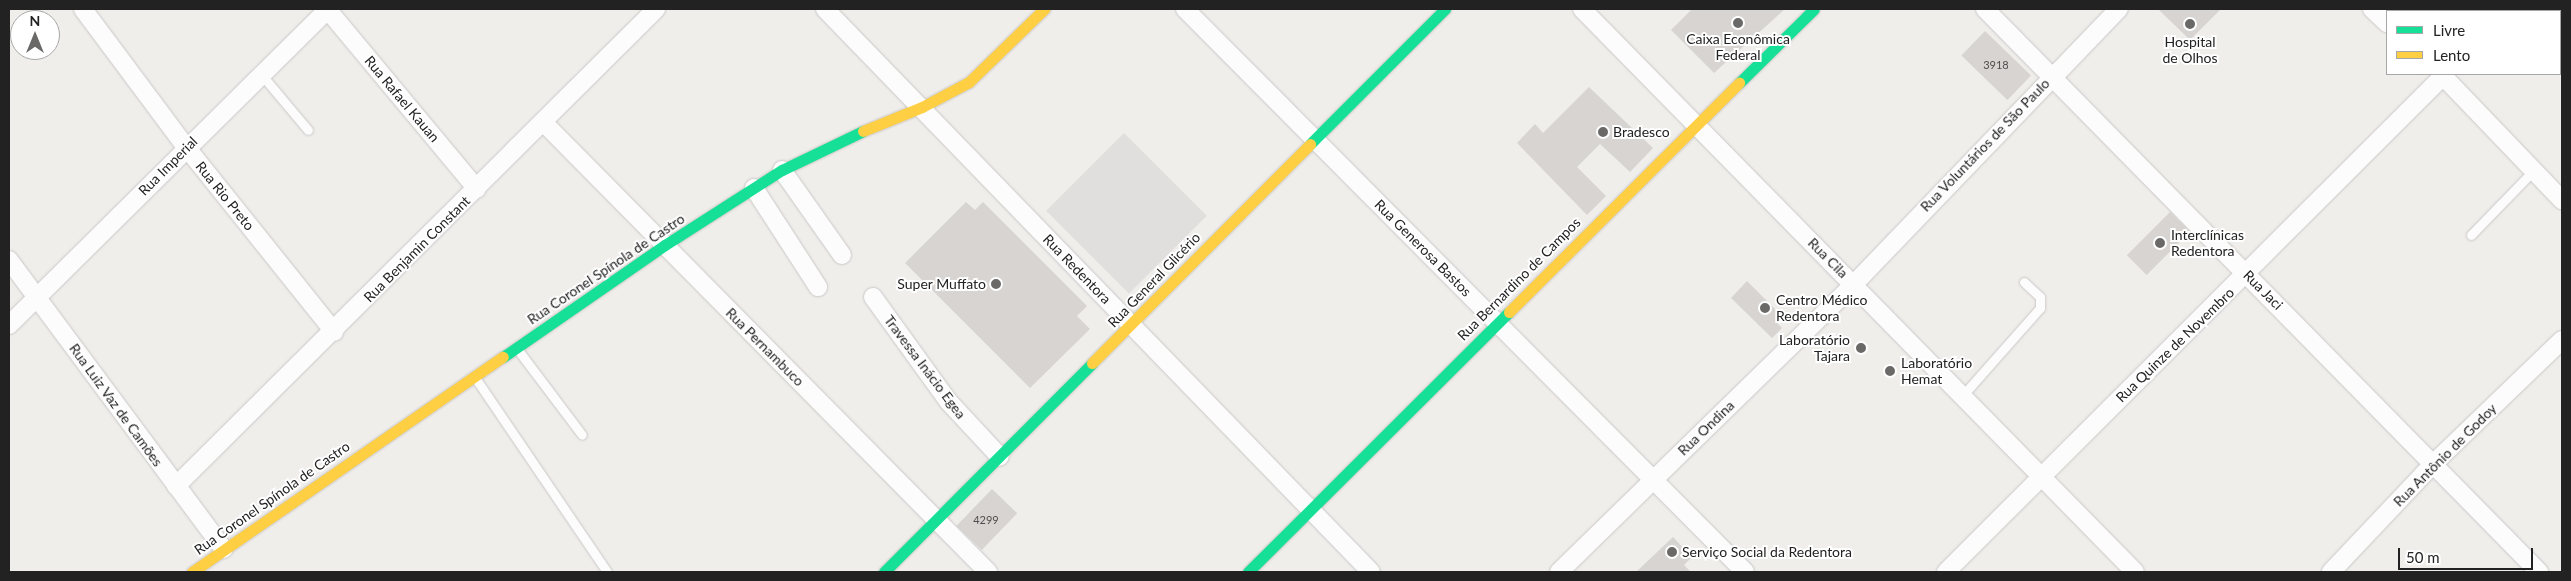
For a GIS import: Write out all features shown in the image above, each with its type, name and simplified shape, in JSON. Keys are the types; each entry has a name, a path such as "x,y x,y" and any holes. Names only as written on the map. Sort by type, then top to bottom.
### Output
{"street":[{"name":"Rua Rio Preto","path":"83,9 186,147 334,332"},
{"name":"Rua Imperial","path":"9,325 327,9"},
{"name":"Rua Rafael Kauan","path":"327,9 477,189"},
{"name":"Rua Benjamin Constant","path":"176,486 334,332 656,9"},
{"name":"Rua Redentora","path":"824,9 922,107 1131,326 1311,508 1371,572"},
{"name":"Rua Coronel Spínola de Castro","path":"197,571 224,549 665,245 782,170 827,146 922,107 969,82 1044,9"},
{"name":"Rua Generosa Bastos","path":"1185,9 1745,572"},
{"name":"Rua General Glicério","path":"884,572 1446,9"},
{"name":"Rua Cila","path":"1582,9 2135,572"},
{"name":"Rua Bernardino de Campos","path":"1248,572 1696,124 1814,9"},
{"name":"Rua Jaci","path":"1985,9 2540,572"},
{"name":"Rua Voluntários de São Paulo","path":"1854,284 2051,76 2119,9"},
{"path":"2372,9 2386,22"},
{"name":"Rua Quinze de Novembro","path":"1946,572 2246,274 2442,75"},
{"path":"2444,75 2562,200"},
{"name":"Rua Pernambuco","path":"543,122 988,572"},
{"path":"782,170 842,255"},
{"path":"754,188 818,287"},
{"name":"Rua Luiz Vaz de Camões","path":"9,260 224,549"},
{"name":"Rua Ondina","path":"1559,572 1854,284"},
{"name":"Travessa Inácio Egea","path":"873,297 948,401 1000,456"},
{"name":"Rua Antônio de Godoy","path":"2331,572 2433,464 2562,340"}],"lane":[{"path":"260,74 308,130"},
{"path":"2471,235 2534,170"},
{"path":"1963,396 2040,308 2040,297 2024,282"},
{"path":"517,347 582,435"},
{"path":"474,377 607,572"}],"shaded area":[{"path":"1124,133 1207,216 1129,294 1046,211"}],"building":[{"path":"1692,9 1785,9 1714,73 1671,30"},
{"name":"Hospital de Olhos","path":"2158,9 2221,9 2190,40"},
{"path":"1985,31 2031,75 2007,100 1961,55"},
{"path":"1589,87 1653,148 1630,172 1600,144 1577,167 1606,196 1587,215 1517,143 1535,124 1543,133"},
{"name":"Super Muffato","path":"966,202 975,210 983,202 1087,306 1077,316 1090,329 1030,388 905,263"},
{"name":"Interclínicas Redentora","path":"2170,212 2190,232 2147,275 2127,255"},
{"name":"Centro Médico Redentora","path":"1747,281 1783,317 1777,323 1782,328 1772,338 1731,298"},
{"path":"992,489 1017,513 982,550 957,526"},
{"name":"Serviço Social da Redentora","path":"1673,537 1692,557 1684,565 1691,572 1636,572"}],"traffic: fast":[{"path":"1310,144 1445,9"},
{"path":"1739,83 1814,9"},
{"path":"503,357 665,245 782,170 863,131"},
{"path":"1248,572 1509,312"},
{"path":"884,572 1092,363"}],"traffic: slow":[{"path":"863,131 922,107 969,82 1044,9"},
{"path":"1509,312 1739,83"},
{"path":"1092,363 1310,144"},
{"path":"192,572 503,357"}],"place":[{"name":"Caixa Econômica Federal","path":"1738,23"},
{"name":"Hospital de Olhos","path":"2190,24"},
{"name":"Bradesco","path":"1603,132"},
{"name":"Interclínicas Redentora","path":"2160,243"},
{"name":"Super Muffato","path":"996,284"},
{"name":"Centro Médico Redentora","path":"1765,308"},
{"name":"Laboratório Tajara","path":"1861,348"},
{"name":"Laboratório Hemat","path":"1890,371"},
{"name":"Serviço Social da Redentora","path":"1672,552"}]}
